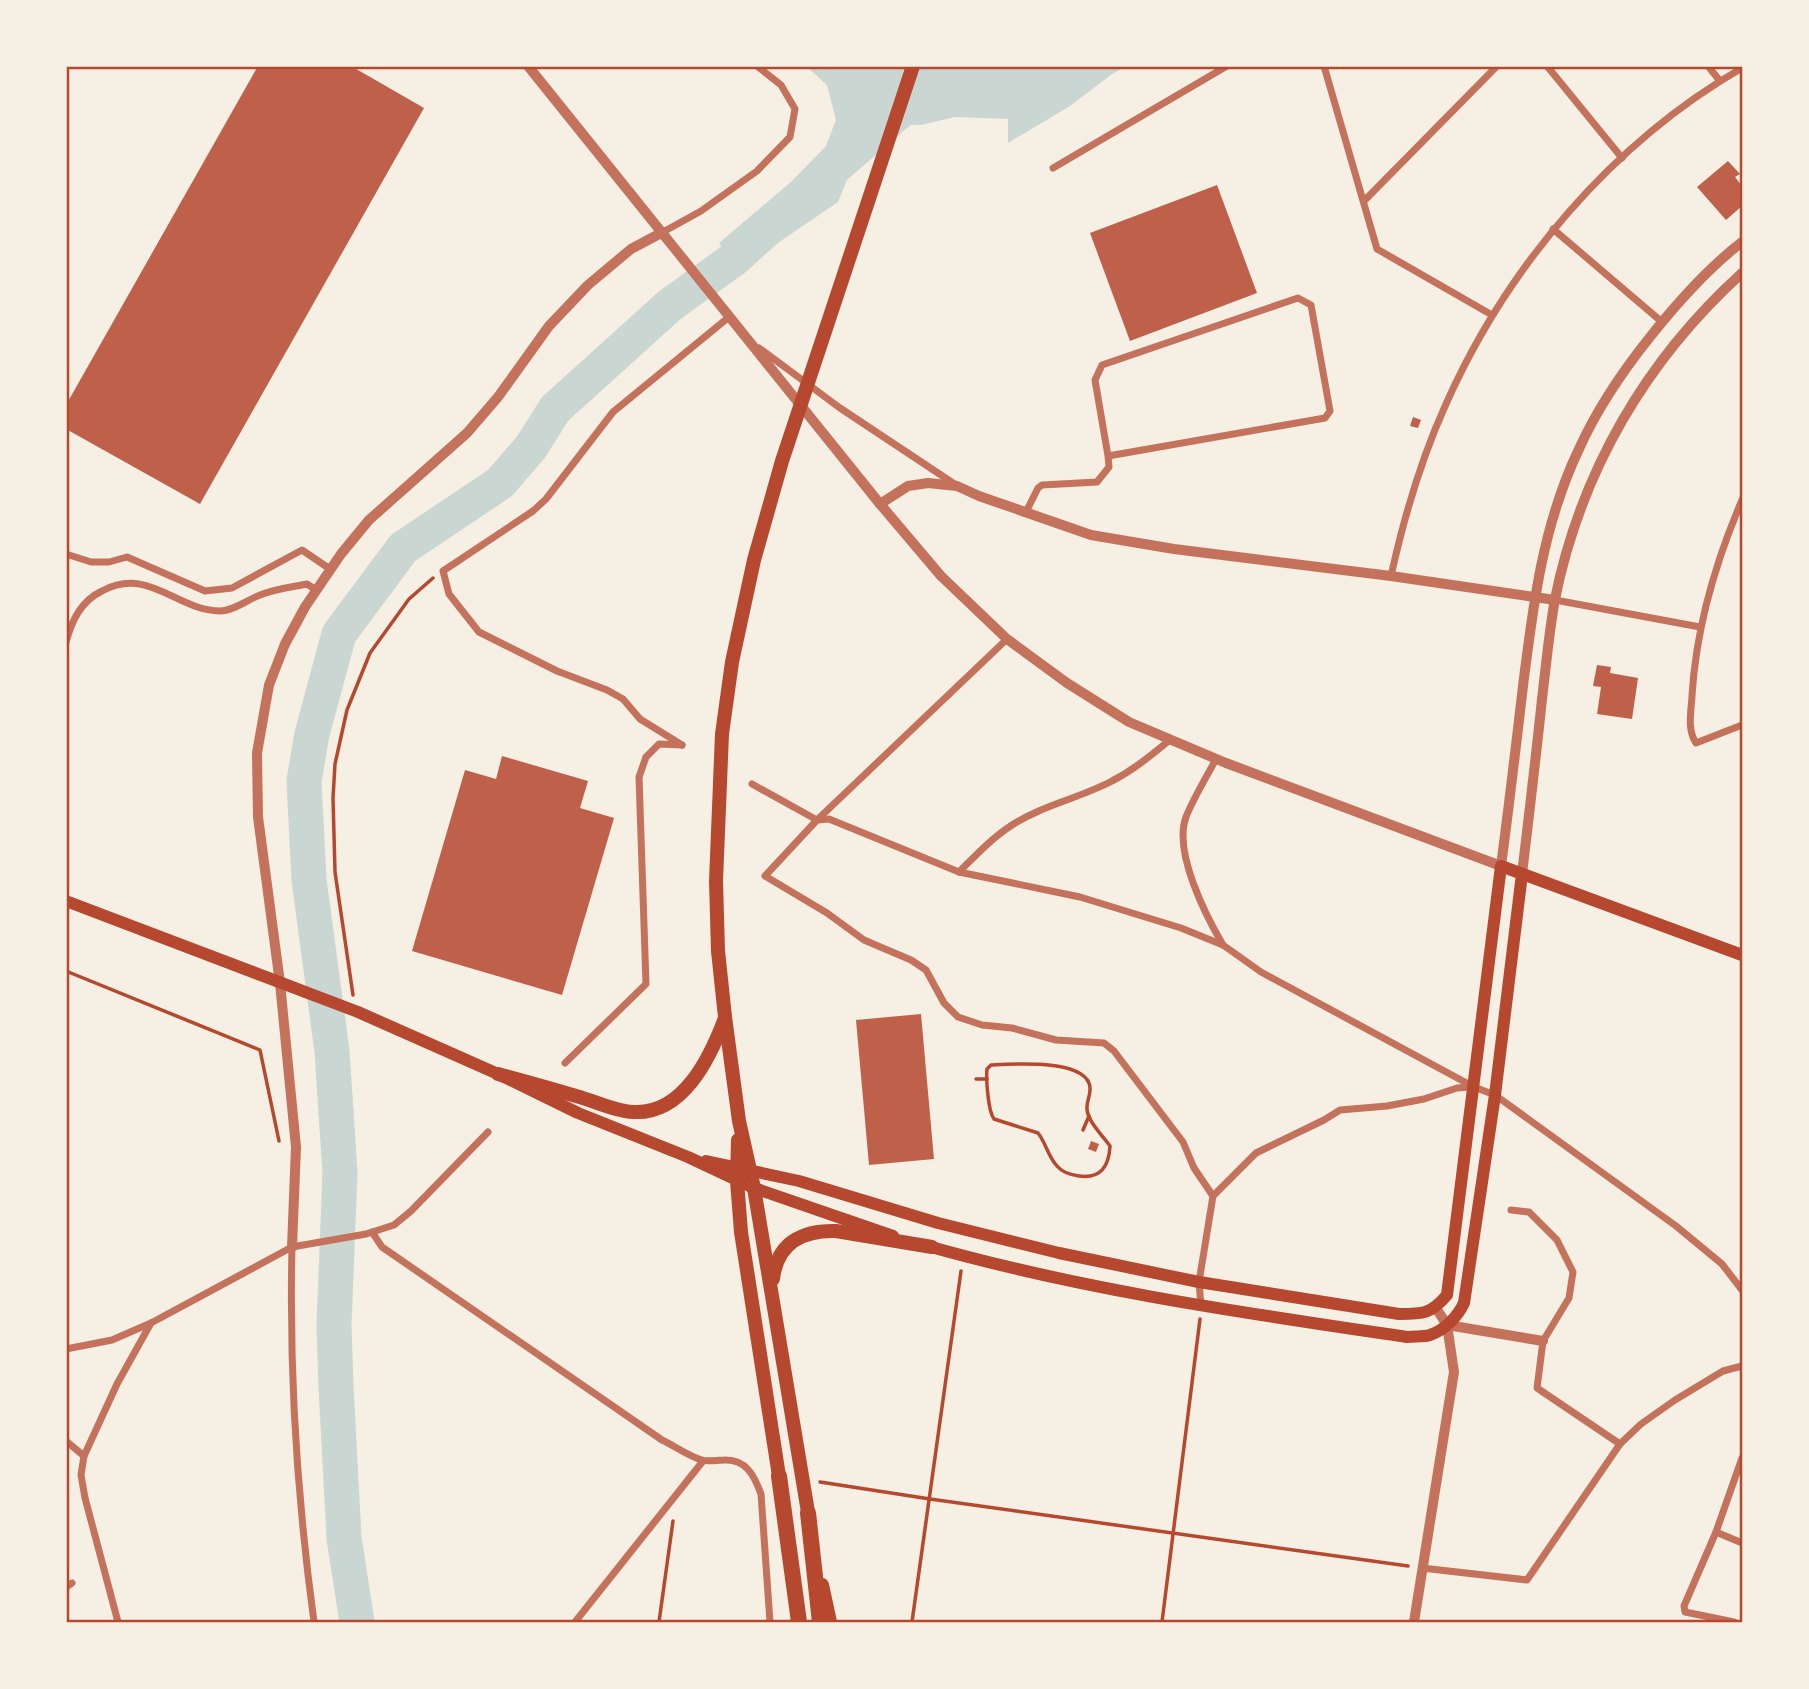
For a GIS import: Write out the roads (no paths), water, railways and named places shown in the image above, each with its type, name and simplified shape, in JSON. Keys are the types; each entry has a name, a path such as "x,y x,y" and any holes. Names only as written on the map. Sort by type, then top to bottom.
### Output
{"highway":[{"path":"799,1622 741,1232 739,1121 725,1017 716,881 722,734 732,662 754,560 782,461 913,66"},
{"path":"498,1074 615,1109 646,1112 662,1108 688,1086 710,1053 725,1017"},
{"path":"741,1172 754,1188 803,1479 820,1622"},
{"path":"772,1292 778,1258 786,1247 807,1233 836,1231 932,1247"},
{"path":"808,1513 830,1622"}],"main road":[{"path":"66,901 358,1013 498,1074 578,1113 688,1157 741,1172 799,1181 938,1223 1059,1252 1199,1282 1399,1314 1422,1314 1436,1308 1447,1295 1501,866 1742,955"},
{"path":"754,1188 791,1203 932,1247 1052,1276 1202,1307 1407,1336 1430,1335 1447,1325 1460,1312 1464,1303 1495,1095 1522,874"}],"street":[{"path":"528,66 880,503 942,576 1007,639 1067,683 1129,722 1216,759 1501,866 1534,597 1543,551 1559,499 1578,450 1603,403 1633,358 1695,284 1742,243"},
{"path":"314,1622 295,1442 291,1366 296,1147 285,985 258,817 257,753 273,675 285,644 316,590 369,520 467,433 498,397 549,326 588,285 631,249 701,211 757,171 790,136 795,109 781,85 757,66"},
{"path":"1054,168 1227,66"},
{"path":"1324,66 1377,249 1492,315"},
{"path":"1364,201 1496,66"},
{"path":"1547,66 1622,158"},
{"path":"1708,66 1720,81"},
{"path":"1391,576 1409,503 1446,404 1492,315 1553,229 1622,158 1667,119 1742,68"},
{"path":"1553,229 1662,322"},
{"path":"1522,874 1555,600 1580,507 1600,459 1649,377 1712,300 1742,273"},
{"path":"1026,512 1042,485 1097,482 1109,467 1095,380 1102,365 1298,298 1311,305 1330,411 1325,418 1108,456"},
{"path":"565,1063 646,984 639,777 646,757 659,744 682,745 640,719 623,699 607,690 557,671 479,632 449,594 443,571 533,511 546,499 613,412 729,317"},
{"path":"752,343 840,408 957,486 1091,535 1174,549 1555,600 1700,627"},
{"path":"880,503 908,486 928,483 957,486"},
{"path":"1742,500 1720,552 1700,627 1693,669 1690,733 1696,743 1742,725"},
{"path":"66,554 91,562 109,562 127,557 205,591 232,588 302,551 330,569"},
{"path":"66,642 79,609 93,595 123,582 139,583 203,608 222,611 260,594 282,588 307,584 316,590"},
{"path":"1007,639 817,820 765,876 827,913 864,940 911,960 926,970 944,1003 958,1017 982,1025 1012,1028 1056,1040 1104,1043 1114,1051 1183,1142 1194,1168 1213,1196"},
{"path":"959,872 983,847 1013,825 1041,810 1111,782 1138,766 1170,740"},
{"path":"1216,759 1185,820 1184,839 1196,892 1223,945"},
{"path":"752,784 817,820 829,819 959,872 1080,897 1181,928 1223,945 1261,972 1474,1087 1495,1095 1676,1226 1722,1264 1742,1290"},
{"path":"1202,1307 1199,1282 1213,1196 1256,1153 1340,1110 1387,1106 1424,1099 1457,1088 1474,1087"},
{"path":"66,1349 112,1340 152,1323 292,1247 369,1233 394,1225 488,1132"},
{"path":"1511,1210 1530,1212 1557,1240 1573,1272 1569,1298 1544,1341 1537,1388 1620,1444"},
{"path":"369,1233 382,1247 662,1440 704,1461 732,1460 742,1463 756,1479 761,1494 770,1622"},
{"path":"1414,1622 1454,1372 1447,1325 1436,1308"},
{"path":"118,1622 81,1475 84,1456 117,1384 152,1323"},
{"path":"1447,1325 1544,1341"},
{"path":"1422,1568 1527,1580 1620,1444 1641,1424 1675,1400 1723,1371 1742,1366"},
{"path":"66,1441 84,1456"},
{"path":"1734,1622 1685,1612 1684,1606 1716,1532 1742,1458"},
{"path":"575,1622 704,1461"},
{"path":"1716,1532 1742,1543"}],"waterway":[{"path":"820,180 952,66"},
{"path":"357,1622 344,1538 336,1387 334,1325 340,1173 332,1051 309,880 304,781 312,734 339,634 403,548 500,483 531,447 555,409 670,305 734,259 766,230"}]}
